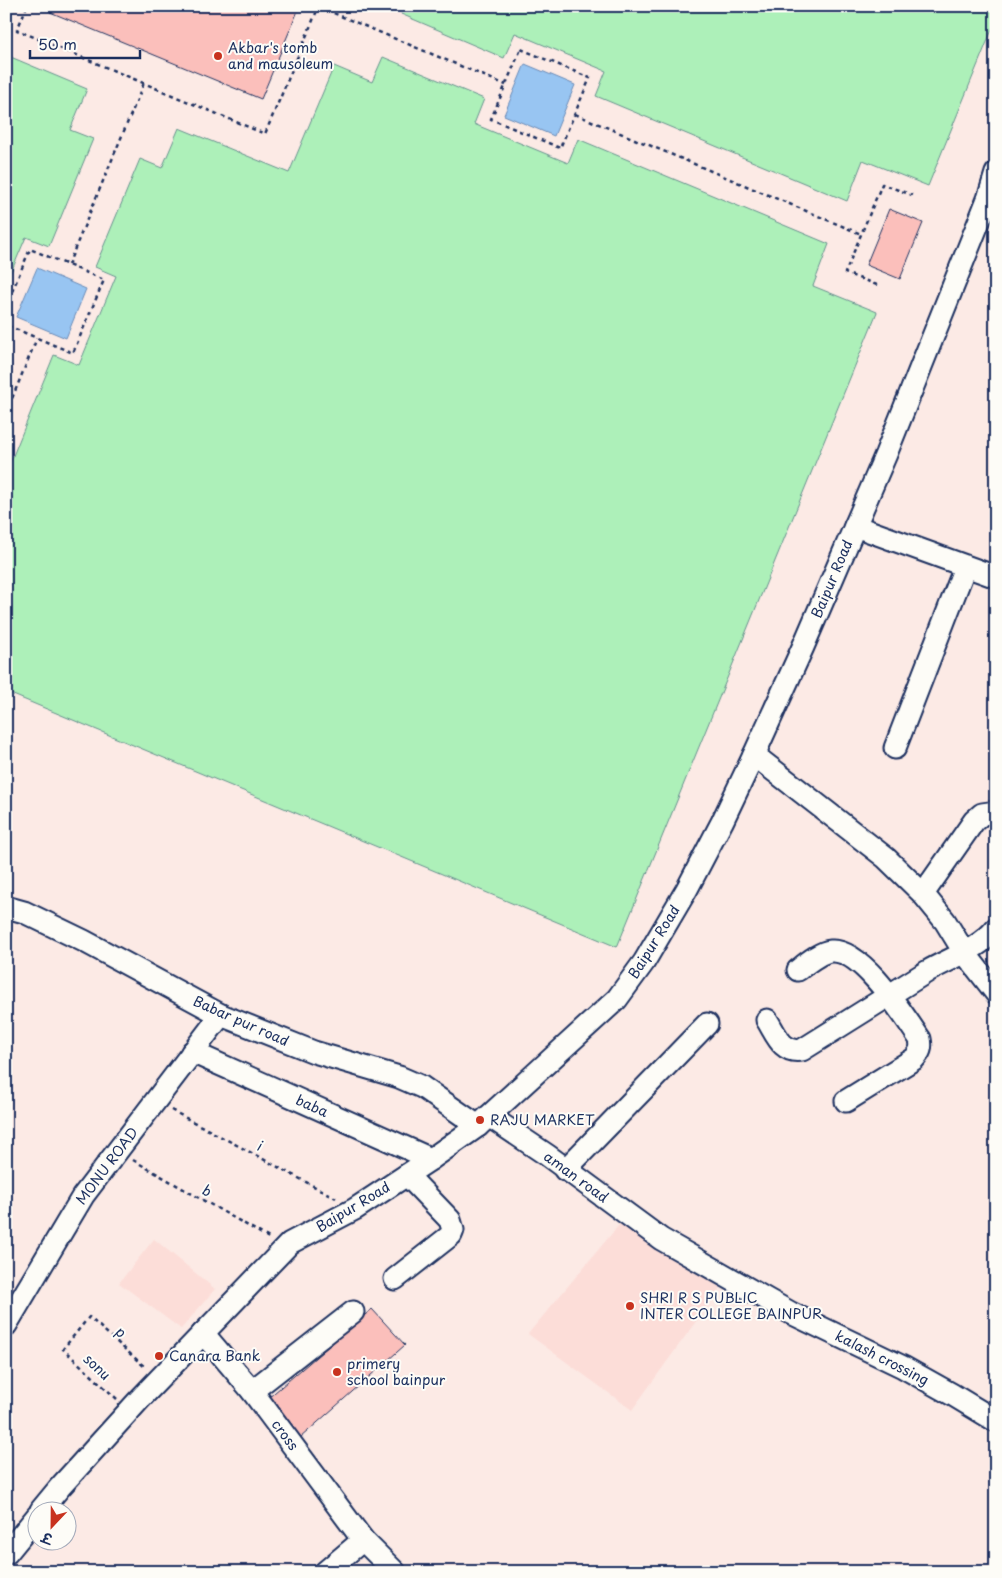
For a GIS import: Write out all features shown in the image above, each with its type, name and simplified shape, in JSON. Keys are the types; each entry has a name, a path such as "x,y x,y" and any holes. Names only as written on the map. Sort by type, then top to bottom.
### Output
{"street":[{"name":"Baipur Road","path":"49,1500 129,1410 290,1243 355,1208 431,1160 484,1121 617,999 644,962 687,889 754,755 803,647 855,526 985,207 996,172"},
{"path":"855,526 996,578"},
{"path":"895,748 965,567"},
{"path":"754,755 886,858 923,894 945,921 964,952 996,993"},
{"path":"923,894 974,822 982,814 996,812"},
{"name":"Babar pur road","path":"6,907 24,912 84,941 221,1015 314,1052 399,1077 422,1087 484,1121"},
{"path":"767,1020 782,1044 794,1051 802,1050 890,995 979,943 992,934 996,928"},
{"path":"798,970 824,953 842,951 856,959 890,995 920,1039 922,1046 914,1059 846,1101"},
{"name":"MONU ROAD","path":"6,1325 83,1196 221,1015"},
{"path":"565,1170 707,1024"},
{"name":"baba","path":"192,1052 431,1160"},
{"name":"aman road","path":"484,1121 547,1155 661,1239"},
{"path":"395,1279 451,1235 453,1230 450,1220 407,1174"},
{"name":"kalash crossing","path":"661,1239 791,1312 953,1395 996,1421"},
{"path":"252,1391 353,1312"},
{"name":"cross","path":"203,1333 252,1391 363,1540 395,1572"},
{"path":"7,1553 28,1527"},
{"path":"325,1572 363,1540"}],"path":[{"path":"27,6 17,30 265,134 319,7 506,85"},
{"path":"521,49 590,78 575,114 560,148 491,119 521,49"},
{"path":"68,265 144,83"},
{"path":"575,114 861,234"},
{"path":"877,285 845,273 882,184 912,195"},
{"path":"6,306 30,249 104,280 73,354 6,325"},
{"path":"6,413 37,338"},
{"name":"i","path":"155,1102 355,1208"},
{"name":"b","path":"118,1152 286,1248"},
{"name":"p","path":"74,1337 89,1317 158,1380"},
{"name":"sonu","path":"74,1337 63,1349 129,1410"}],"shaded area":[{"name":"SHRI R S PUBLIC INTER COLLEGE BAINPUR","path":"629,1213 728,1277 632,1410 528,1334"},
{"path":"154,1239 215,1289 181,1329 119,1283"}],"green space":[{"path":"404,6 996,6 996,20 928,186 863,160 847,201 596,96 606,71 515,33 504,58 401,14"},
{"path":"6,55 87,89 70,130 93,139 49,246 26,237 6,284"},
{"path":"383,57 484,99 474,124 568,163 578,139 829,244 813,286 877,312 617,947 6,692 6,473 54,355 79,365 116,276 95,267 140,159 162,168 179,128 289,173 334,66 372,82"}],"water":[{"path":"525,64 575,85 554,136 504,115"},
{"path":"37,268 86,289 66,338 16,317"}],"building":[{"name":"Akbar's tomb and mausoleum","path":"53,6 300,6 261,99 50,12"},
{"path":"889,209 923,223 900,279 866,265"},
{"name":"primery school bainpur","path":"372,1309 405,1345 300,1438 267,1399"}],"place":[{"name":"Akbar's tomb and mausoleum","path":"218,56"},
{"name":"RAJU MARKET","path":"480,1120"},
{"name":"SHRI R S PUBLIC INTER COLLEGE BAINPUR","path":"630,1306"},
{"name":"Canara Bank","path":"159,1356"},
{"name":"primery school bainpur","path":"337,1372"}]}
